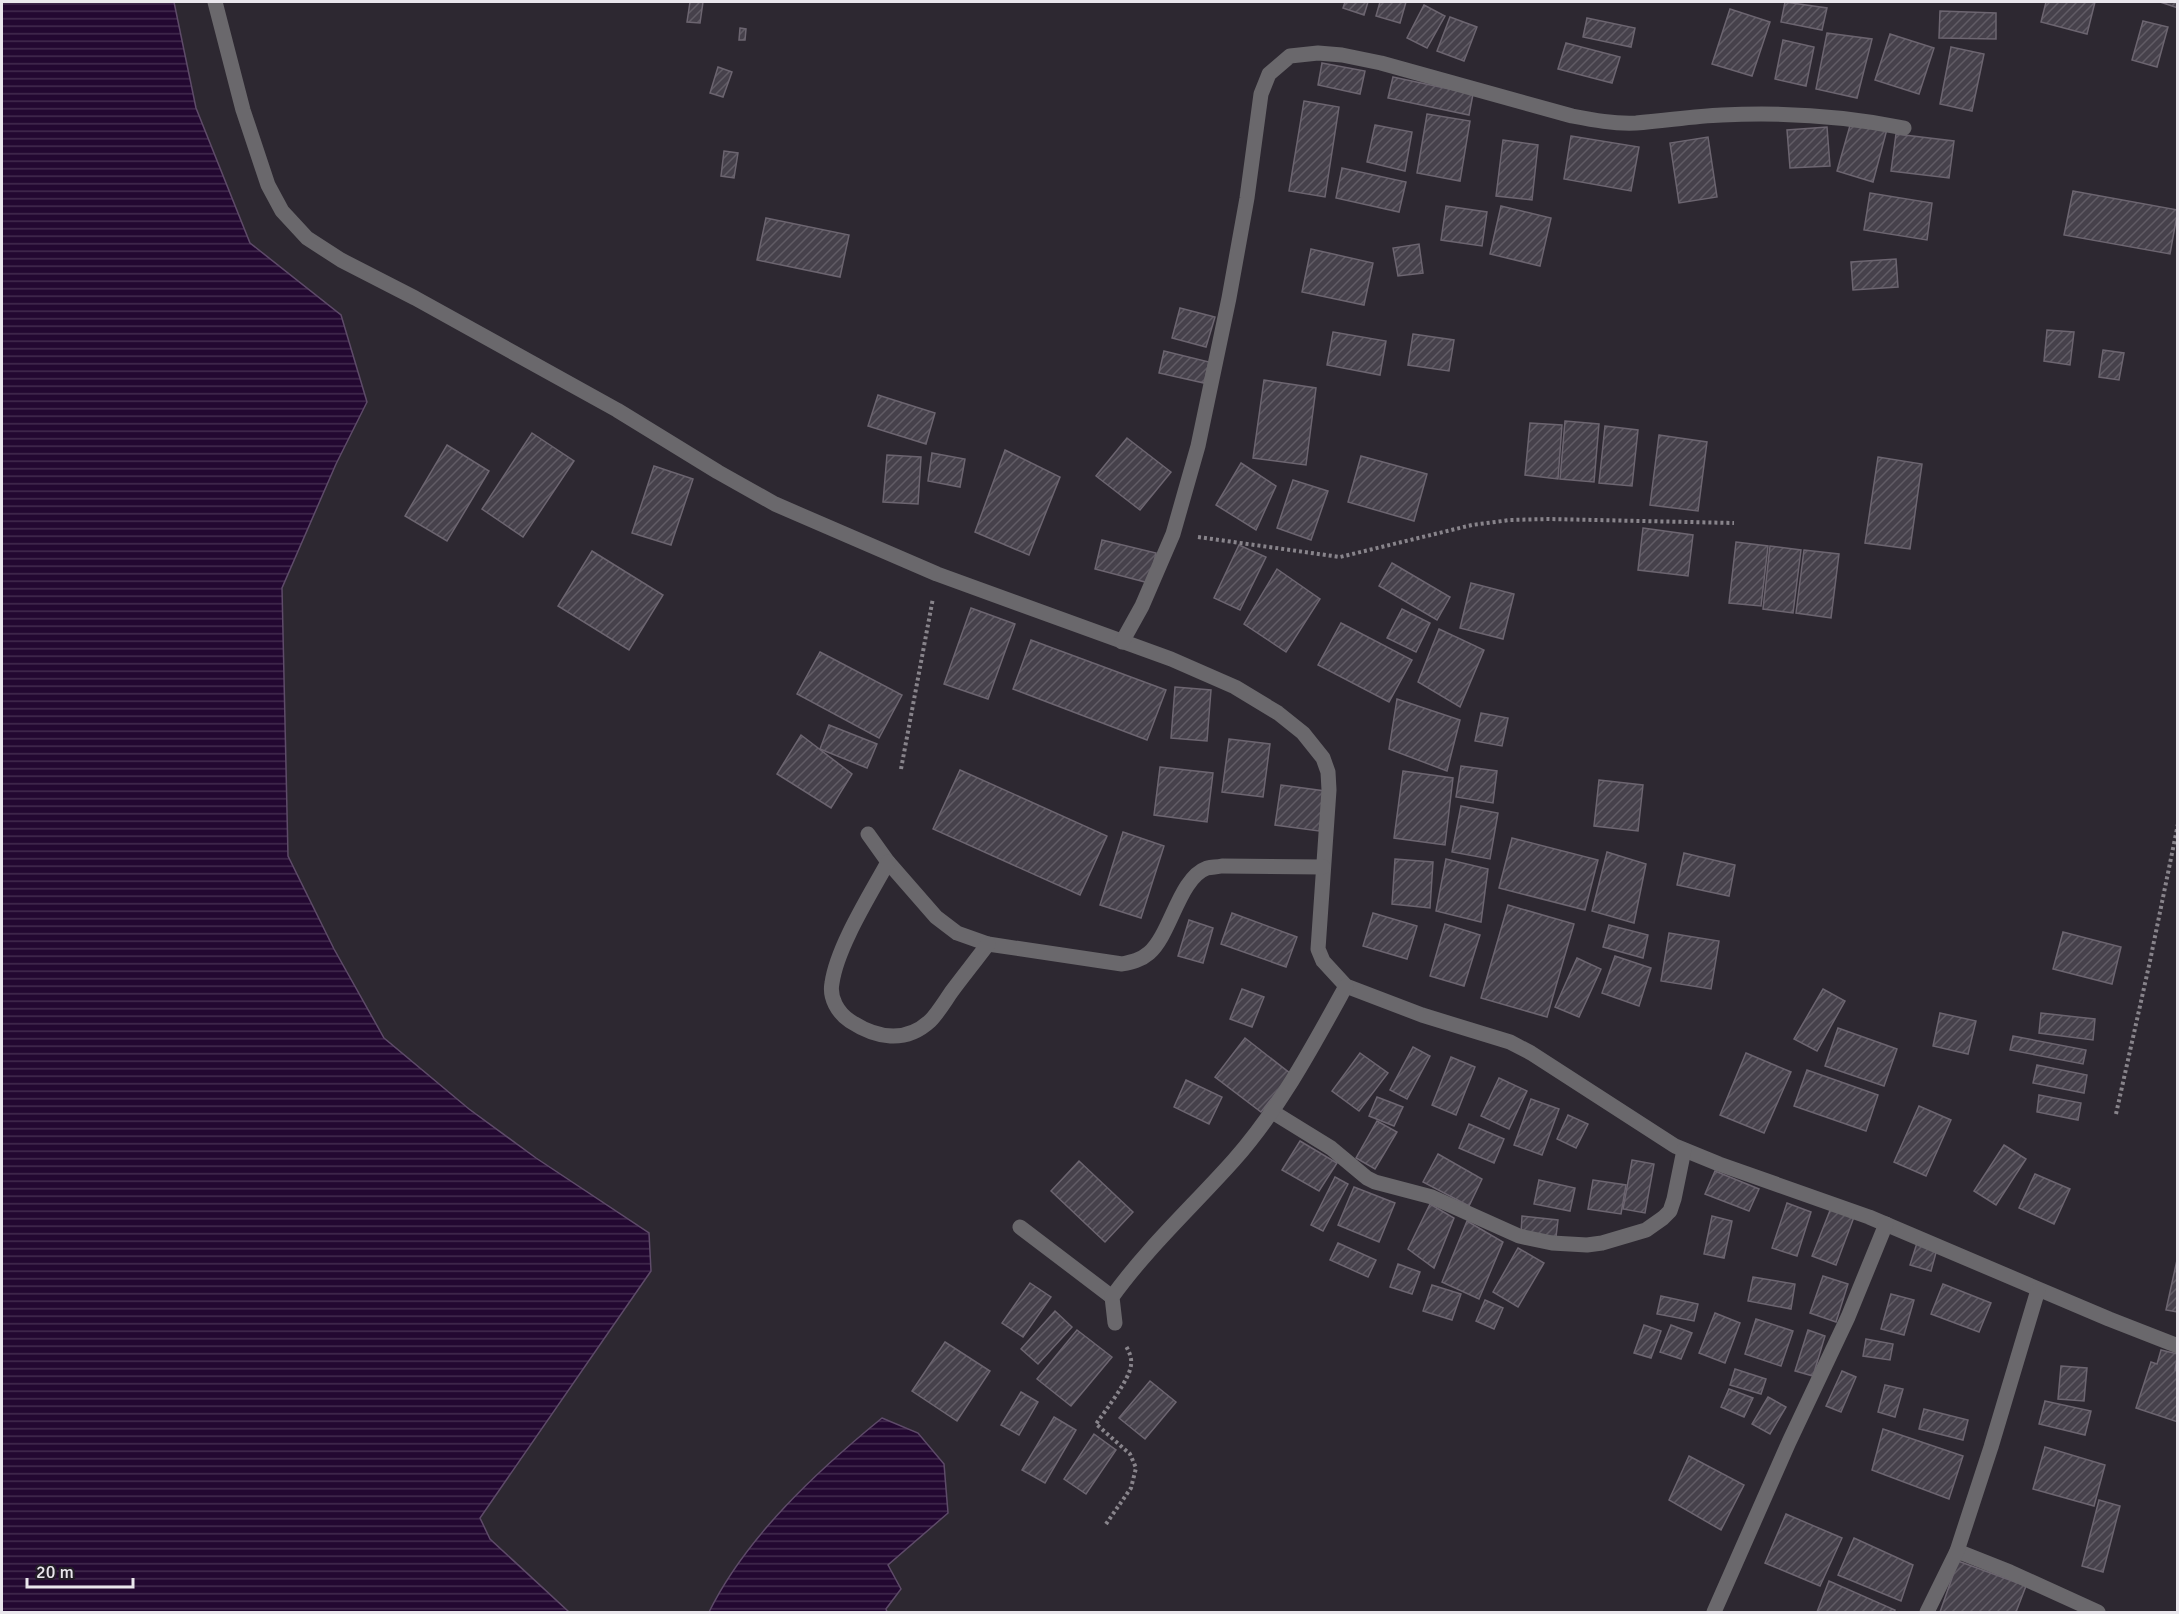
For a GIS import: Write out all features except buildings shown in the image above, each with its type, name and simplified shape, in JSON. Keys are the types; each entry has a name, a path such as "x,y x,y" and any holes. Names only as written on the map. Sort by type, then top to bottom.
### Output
{"street":[{"path":"215,2 243,110 268,185 282,212 307,238 341,260 415,298 617,410 775,504 937,574 1171,659 1235,687 1278,713 1303,733 1323,759 1328,772 1329,790 1318,949 1323,962 1346,986 1422,1016 1479,1032 1520,1047 1581,1084 1628,1117 1684,1150 1886,1224 2038,1290 2178,1346"},
{"path":"1122,642 1142,606 1173,534 1198,446 1223,328 1247,198 1261,94 1269,74 1290,56 1318,53 1381,63 1600,122 1635,123 1721,115 1792,114 1846,118 1904,128"},
{"path":"868,834 888,862 936,917 957,933 988,944 1122,964 1138,960 1149,953 1159,941 1195,876 1207,868 1222,866 1323,867"},
{"path":"888,862 855,923 836,967 831,985 833,1002 842,1016 863,1030 886,1037 908,1035 930,1021 988,944"},
{"path":"1115,1323 1112,1297 1134,1267 1235,1158 1271,1111 1295,1077 1346,986"},
{"path":"1271,1111 1331,1148 1375,1182 1432,1197 1519,1236 1574,1245 1602,1243 1631,1235 1646,1230 1663,1218 1670,1211 1674,1199 1684,1150"},
{"path":"1714,1612 1789,1442 1848,1317 1886,1224"},
{"path":"1020,1227 1112,1297"},
{"path":"1927,1612 1957,1551 2038,1290"},
{"path":"1957,1551 2098,1612"}],"path":[{"path":"1173,534 1340,557 1472,525 1510,520 1734,523"},
{"path":"901,769 937,574"},
{"path":"2115,1114 2150,962 2178,824"},
{"path":"1106,1524 1131,1488 1136,1468 1130,1454 1096,1424 1127,1377 1131,1366 1130,1355 1115,1323"}],"shaded area":[{"path":"2,2 174,2 196,108 250,243 341,315 367,402 336,464 282,588 288,856 334,949 384,1038 469,1109 536,1158 649,1233 651,1271 480,1518 490,1539 569,1612 2,1612"},
{"path":"882,1418 918,1433 944,1464 948,1513 888,1565 901,1589 886,1609 887,1612 709,1612 724,1584 742,1558 785,1507 833,1460"}]}
